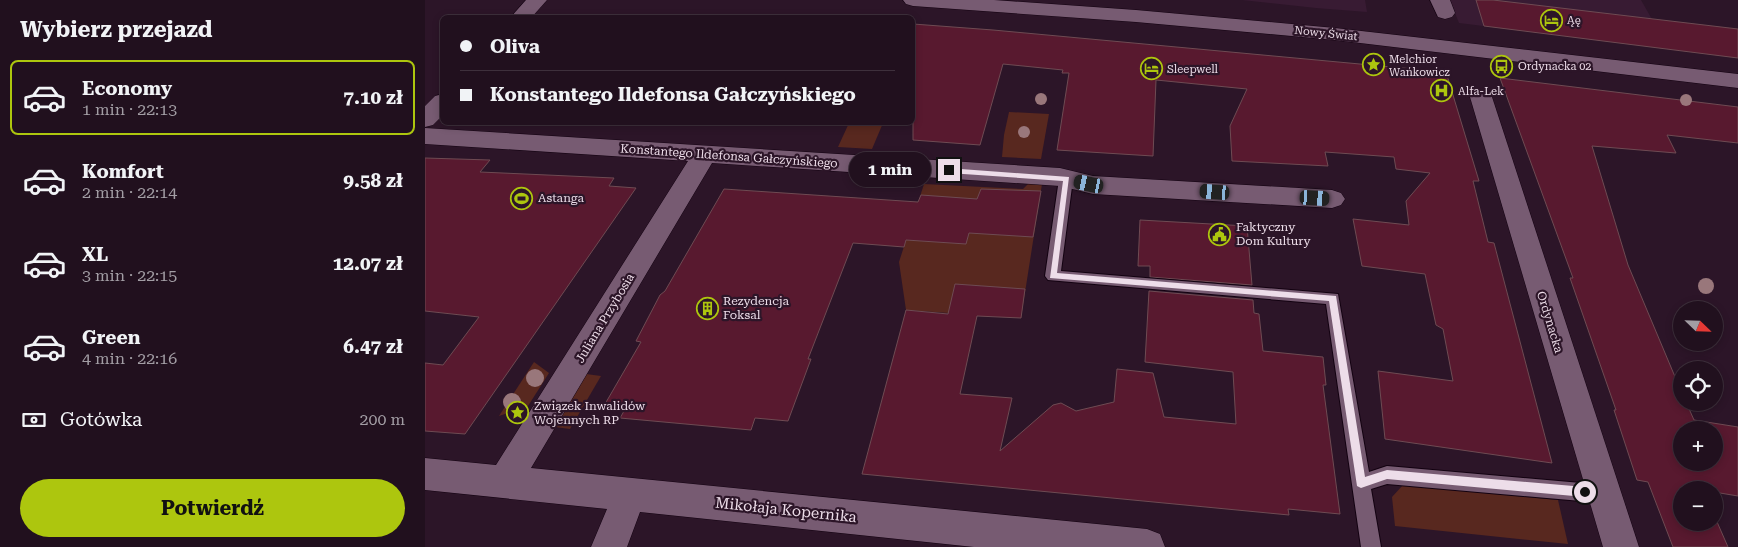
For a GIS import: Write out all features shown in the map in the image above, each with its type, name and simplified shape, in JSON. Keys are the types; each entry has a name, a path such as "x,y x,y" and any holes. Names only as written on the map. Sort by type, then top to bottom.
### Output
{"street":[{"path":"523,15 537,0"},
{"name":"Nowy Świat","path":"913,0 1135,16 1335,34 1738,80"},
{"name":"Ordynacka","path":"1481,97 1621,547"},
{"path":"425,120 440,104"},
{"name":"Konstantego Ildefonsa Gałczyńskiego","path":"425,136 1067,179 1093,185 1332,199"},
{"name":"Juliana Przybosia","path":"504,482 705,154"},
{"name":"Mikołaja Kopernika","path":"425,474 1147,547"},
{"path":"609,547 630,494"}],"lane":[{"path":"1067,179 1053,276 1333,298 1371,547"},
{"path":"1361,483 1387,474 1603,494"}],"shaded area":[{"path":"1242,0 1365,0 1367,12 1316,8"},
{"path":"1450,0 1641,0 1669,49 1459,23"},
{"path":"1009,112 1049,114 1041,159 1002,157"},
{"path":"848,125 882,125 872,149 838,147"},
{"path":"1029,183 1042,184 1021,318 906,310 899,262 924,184 1023,189"},
{"path":"534,362 549,373 528,406 499,416"},
{"path":"586,374 601,376 570,429 555,427"},
{"path":"1403,485 1558,500 1568,544 1395,526 1392,497"}],"building":[{"path":"1476,0 1493,0 1738,29 1738,58 1484,26"},
{"path":"915,24 1446,72 1479,181 1473,181 1488,242 1494,243 1552,463 1385,439 1378,371 1453,381 1443,329 1436,325 1425,274 1362,266 1353,219 1409,225 1406,201 1430,173 1396,169 1394,157 1325,152 1328,166 1232,161 1230,126 1247,89 1156,80 1153,156 1057,150 1069,73 1062,73 1063,70 1003,64 980,145 913,140 913,125 915,125"},
{"path":"1500,78 1738,107 1738,143 1667,135 1676,153 1592,146 1628,265 1673,372 1673,411 1690,411 1694,420 1700,421 1673,421 1673,471 1723,471 1723,425 1738,427 1738,496 1723,494 1723,481 1673,481 1673,531 1721,531 1728,547 1673,547 1648,482 1637,480 1614,410 1616,410 1570,278 1573,278"},
{"path":"425,158 490,160 480,172 614,178 609,186 636,188 465,434 425,431 425,363 443,365 479,317 425,311"},
{"name":"Rezydencja Foksal","path":"724,189 918,202 921,195 977,199 981,189 1041,191 1033,237 969,233 966,244 906,240 904,247 853,243 808,359 811,359 788,421 755,418 751,430 620,418 627,406 605,404 641,342 636,341 660,295 665,291"},
{"path":"1140,220 1247,226 1252,285 1150,277 1150,266 1138,266"},
{"path":"955,284 1025,289 1021,318 977,316 960,394 1012,398 1000,451 1053,405 1061,403 1076,411 1114,402 1117,369 1153,373 1164,417 1236,424 1233,372 1145,362 1149,291 1253,300 1254,313 1259,314 1263,351 1323,357 1326,385 1323,385 1340,514 1288,509 1289,515 862,474 906,310 948,314"}],"place":[{"name":"Ąę","path":"1551,20"},
{"name":"Melchior Wańkowicz","path":"1373,65"},
{"name":"Ordynacka 02","path":"1502,66"},
{"name":"Sleepwell","path":"1151,69"},
{"name":"Alfa-Lek","path":"1442,91"},
{"name":"Astanga","path":"522,198"},
{"name":"Faktyczny Dom Kultury","path":"1220,234"},
{"name":"Rezydencja Foksal","path":"707,308"},
{"name":"Związek Inwalidów Wojennych RP","path":"518,413"}],"route":[{"path":"949,170 1067,179 1053,276 1333,298 1361,483 1387,474 1585,492"}]}
